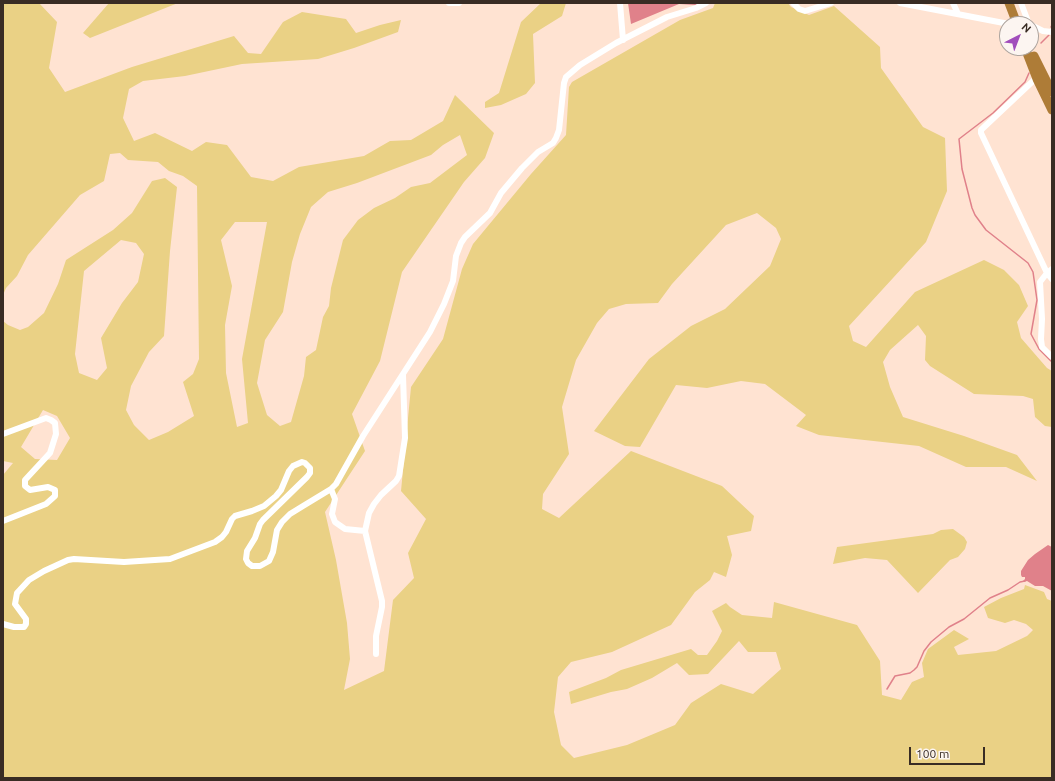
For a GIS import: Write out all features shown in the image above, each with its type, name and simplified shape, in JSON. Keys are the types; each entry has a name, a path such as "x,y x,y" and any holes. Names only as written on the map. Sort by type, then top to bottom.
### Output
{"highway":[{"path":"1009,3 1014,16"},
{"path":"1028,56 1052,110"},
{"path":"1033,56 1052,92"}],"street":[{"path":"448,3 459,3"},
{"path":"620,3 623,40"},
{"path":"3,624 14,628 24,627 26,624 26,619 15,604 17,593 29,580 44,571 74,559 124,562 170,559 215,542 226,532 235,516 264,506 281,490 292,466 302,462 305,463 310,468 310,473 263,520 247,551 246,559 252,566 260,566 269,561 277,530 282,522 290,514 332,489 430,332 444,304 452,281 456,256 465,237 490,213 501,193 522,168 538,152 553,143 559,130 566,77 580,65 623,40 668,17 696,8 706,3"},
{"path":"793,3 799,9 805,11 831,3"},
{"path":"900,3 999,22"},
{"path":"952,3 958,14"},
{"path":"1021,3 1027,16"},
{"path":"1039,29 1052,32"},
{"path":"1037,79 1033,81 981,130 981,133 1050,271 1052,279"},
{"path":"1050,271 1040,282 1042,319 1041,339 1042,347 1052,357"},
{"path":"376,654 376,636 382,601 364,531 369,513 374,504 399,476 405,438 403,375"},
{"path":"3,434 46,418 56,423 56,434 50,453 25,480 25,486 30,490 48,487 55,490 55,496 46,504 3,520"},
{"path":"332,489 335,498 332,514 335,522 346,529 364,531"}],"shaded area":[{"path":"3,3 39,3 57,22 49,68 65,92 132,67 234,36 248,53 261,54 283,22 302,12 346,19 356,33 401,20 398,32 318,59 242,64 185,76 143,81 129,89 123,118 134,141 155,133 192,151 206,142 227,145 251,177 273,181 299,167 364,156 390,141 411,140 443,121 455,95 494,133 485,158 464,182 402,272 380,361 352,414 365,451 325,512 336,560 347,623 350,659 344,690 384,671 393,600 414,578 408,553 426,519 401,491 411,387 443,339 462,269 473,244 531,174 566,135 569,87 572,82 680,20 713,8 715,3 788,3 791,7 809,15 834,6 880,47 881,68 923,127 945,138 947,191 926,242 849,326 853,341 866,347 915,292 984,260 1004,270 1019,285 1028,306 1017,322 1021,338 1047,368 1052,371 1052,427 1045,426 1035,417 1033,399 1023,396 974,394 930,366 925,360 926,336 918,325 890,350 883,362 890,387 903,417 964,436 1017,455 1037,481 1006,467 966,467 919,446 819,435 796,426 806,415 765,384 741,381 707,388 676,385 640,447 625,446 594,431 649,359 691,326 725,309 770,266 781,239 776,228 757,213 726,225 672,284 658,303 626,304 609,309 597,323 576,360 562,407 569,454 543,494 542,509 559,518 631,451 722,486 754,516 751,531 727,536 732,555 726,577 714,572 710,580 695,592 671,625 612,652 571,662 558,677 554,712 561,745 574,758 627,745 675,725 691,703 721,684 753,694 781,669 776,652 748,652 739,641 708,674 689,675 677,663 652,678 627,689 611,692 571,704 569,692 606,678 621,670 691,649 698,655 707,655 722,631 712,611 726,603 742,615 772,618 774,602 857,625 880,661 882,695 901,700 912,682 924,677 922,663 928,649 954,630 969,639 954,647 958,655 996,651 1027,636 1033,630 1026,624 1014,620 1005,623 988,618 984,607 1001,598 1024,589 1025,585 1044,592 1047,599 1052,601 1052,778 3,778 3,475 13,463 3,461 3,321 20,330 28,327 44,313 58,284 66,260 113,230 132,213 152,181 165,178 177,187 170,251 164,336 149,352 131,386 126,410 134,425 149,440 168,432 194,416 183,382 193,374 199,359 197,186 183,176 169,171 158,162 128,160 120,153 110,154 104,181 80,195 28,255 17,276 6,288 3,295","holes":["460,135 467,155 430,183 411,187 395,198 374,208 358,220 343,240 331,288 329,306 323,317 316,350 306,357 304,376 291,422 280,426 267,415 257,383 265,340 283,312 292,262 300,234 311,207 328,192 357,183 431,155 443,145","235,222 267,222 242,359 248,423 237,427 226,373 225,325 232,286 221,240","121,240 136,243 144,254 138,282 122,303 101,338 107,368 97,380 79,373 75,354 84,271","43,410 57,416 70,438 57,460 35,459 21,447"]},
{"path":"109,3 178,3 90,38 83,33"},
{"path":"541,3 566,3 562,16 533,34 535,83 526,94 501,105 485,108 485,102 499,93 521,22"},
{"path":"628,3 699,3 696,5 679,4 631,24"},
{"path":"953,529 964,537 967,542 965,549 958,557 950,560 918,593 887,560 865,558 833,564 837,547 933,534 941,530"},
{"path":"1048,545 1052,547 1052,591 1043,586 1035,586 1027,581 1024,582 1025,577 1022,577 1021,575 1021,571 1028,560"}],"waterway":[{"path":"1041,43 1049,35"},
{"path":"1029,73 1025,82 993,113 959,139 962,169 975,215 986,230 1028,263 1033,272 1037,300 1031,334 1039,349 1052,362"},
{"path":"887,689 895,676 910,673 914,670 917,667 924,651 931,642 949,627 964,619 990,598 1008,590 1020,582 1025,581"}]}
